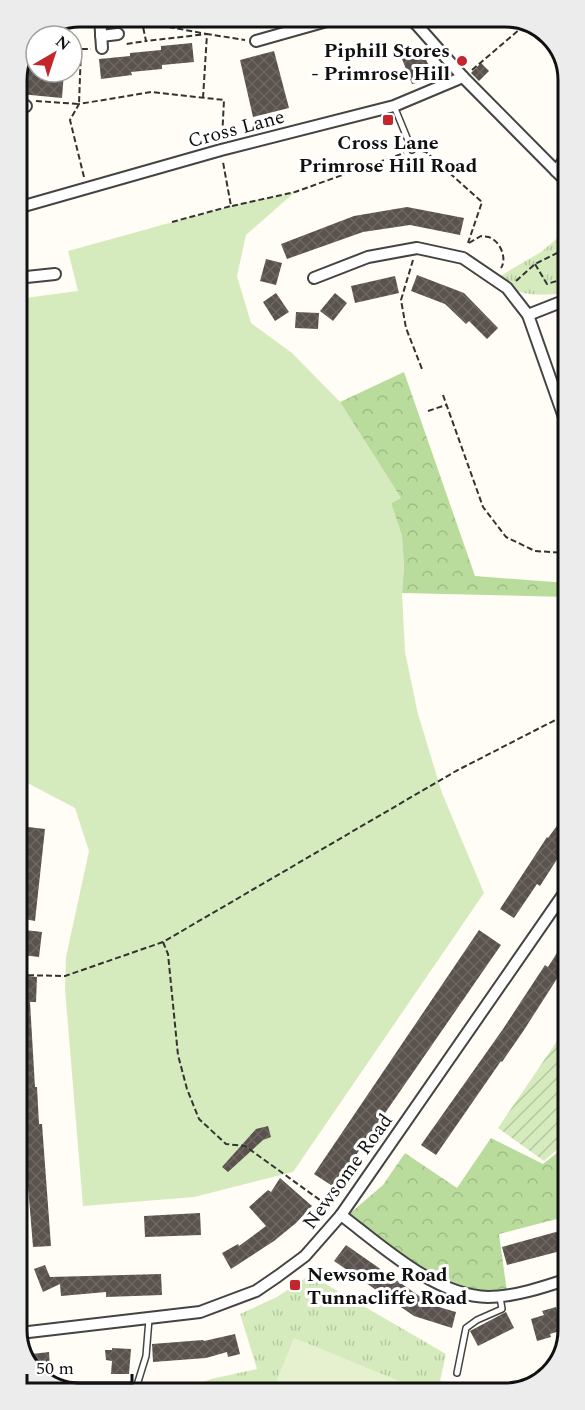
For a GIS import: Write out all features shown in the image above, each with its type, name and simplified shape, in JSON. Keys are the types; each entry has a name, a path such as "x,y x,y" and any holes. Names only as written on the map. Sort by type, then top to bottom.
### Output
{"street":[{"path":"101,27 102,48"},
{"path":"256,41 306,27"},
{"path":"419,27 463,77 556,171 558,169"},
{"path":"101,36 118,34"},
{"name":"Cross Lane","path":"27,205 221,150 394,106 463,77"},
{"path":"314,278 368,257 417,248 463,258 507,288 528,315 558,400"},
{"path":"27,277 55,274"},
{"path":"528,315 558,303"},
{"name":"Newsome Road","path":"27,1332 200,1312 255,1291 305,1256 341,1215 558,902"},
{"path":"341,1215 416,1270 446,1287 467,1295 500,1297 558,1282"}],"lane":[{"path":"394,106 412,150"},
{"path":"457,1373 466,1328 477,1320 502,1309 500,1297"},
{"path":"138,1383 146,1356 149,1319"}],"path":[{"path":"169,27 256,41"},
{"path":"463,77 520,30"},
{"path":"146,41 207,34"},
{"path":"203,98 207,34"},
{"path":"27,101 79,104 151,92 224,100 221,150 231,206"},
{"path":"79,104 70,120 87,188"},
{"path":"172,222 295,192 412,150 426,152 482,202 463,258"},
{"path":"468,243 480,236 492,238 502,249 504,264 495,279"},
{"path":"417,248 401,300 406,328 422,369"},
{"path":"507,288 535,264 558,252"},
{"path":"535,264 547,284 558,281"},
{"path":"442,395 483,507 506,537 535,551 558,552"},
{"path":"428,411 446,405"},
{"path":"27,975 65,976 163,942 477,760 558,719"},
{"path":"163,942 168,954 178,1055 187,1089 199,1119 226,1144 244,1146 341,1215"}],"green space":[{"path":"295,192 246,235 237,276 251,323 292,353 340,402 401,498 391,503 402,536 405,652 418,714 442,793 484,893 293,1172 194,1197 83,1206 65,989 66,957 89,851 75,808 27,783 27,298 78,291 68,251 231,206"},
{"path":"558,238 558,294 528,294 511,289 495,279 541,252"},
{"path":"404,372 475,576 558,582 558,597 402,593 404,566 402,536 391,503 401,498 340,402"},
{"path":"558,1040 558,1149 544,1161 498,1128"},
{"path":"491,1138 543,1164 558,1152 558,1219 499,1234 507,1292 469,1292 439,1280 406,1259 348,1215 383,1185 405,1153 457,1188"},
{"path":"310,1275 446,1354 440,1381 459,1383 201,1383 257,1369 240,1314 277,1297"},
{"path":"294,1338 404,1383 276,1383"}],"building":[{"path":"192,43 194,62 162,65 162,69 131,72 132,75 101,79 99,59 161,50 161,46"},
{"path":"274,51 289,108 253,117 240,60"},
{"path":"421,51 436,78 412,84 402,59"},
{"path":"481,63 489,71 479,81 471,73"},
{"path":"27,84 63,84 62,98 27,95"},
{"path":"407,207 464,218 460,235 410,225 363,232 287,259 281,244 354,216"},
{"path":"266,259 282,263 276,285 260,281"},
{"path":"417,275 464,293 498,328 487,339 469,321 466,324 445,304 411,291"},
{"path":"395,276 399,293 355,303 351,286"},
{"path":"276,293 289,312 275,321 263,302"},
{"path":"335,293 347,303 333,321 320,311"},
{"path":"296,312 319,313 318,329 295,328"},
{"path":"558,824 558,858 540,886 537,884 514,918 500,909"},
{"path":"28,827 45,829 35,921 27,920"},
{"path":"27,930 42,932 39,957 27,956"},
{"path":"479,930 501,945 334,1187 314,1174"},
{"path":"558,951 558,977 524,1030 436,1155 421,1145 545,965 548,967"},
{"path":"27,972 28,976 37,977 36,1002 30,1002 35,1087 37,1087 39,1124 42,1124 51,1246 33,1247 27,1173"},
{"path":"268,1126 271,1137 263,1140 228,1172 222,1167 256,1129"},
{"path":"280,1178 312,1206 274,1241 231,1269 222,1253 238,1244 239,1246 266,1226 249,1207 268,1190 271,1192"},
{"path":"200,1213 201,1235 145,1237 144,1216"},
{"path":"558,1231 558,1252 507,1265 502,1247"},
{"path":"346,1245 432,1305 456,1312 452,1328 414,1316 334,1261"},
{"path":"45,1265 50,1277 161,1274 162,1295 106,1297 106,1292 61,1296 60,1284 43,1292 34,1269"},
{"path":"556,1307 558,1332 550,1334 551,1337 537,1341 531,1319 544,1315 542,1311"},
{"path":"506,1312 514,1328 478,1346 470,1331"},
{"path":"235,1334 240,1354 228,1357 227,1352 206,1358 153,1362 152,1344 204,1341"},
{"path":"112,1348 131,1349 129,1374 111,1374 112,1361 106,1360 105,1350 112,1350"},
{"path":"49,1352 50,1369 46,1370 33,1354"}],"place":[{"name":"Piphill Stores - Primrose Hill","path":"462,61"},
{"name":"Cross Lane Primrose Hill Road","path":"388,120"},
{"name":"Newsome Road Tunnacliffe Road","path":"295,1285"}]}
